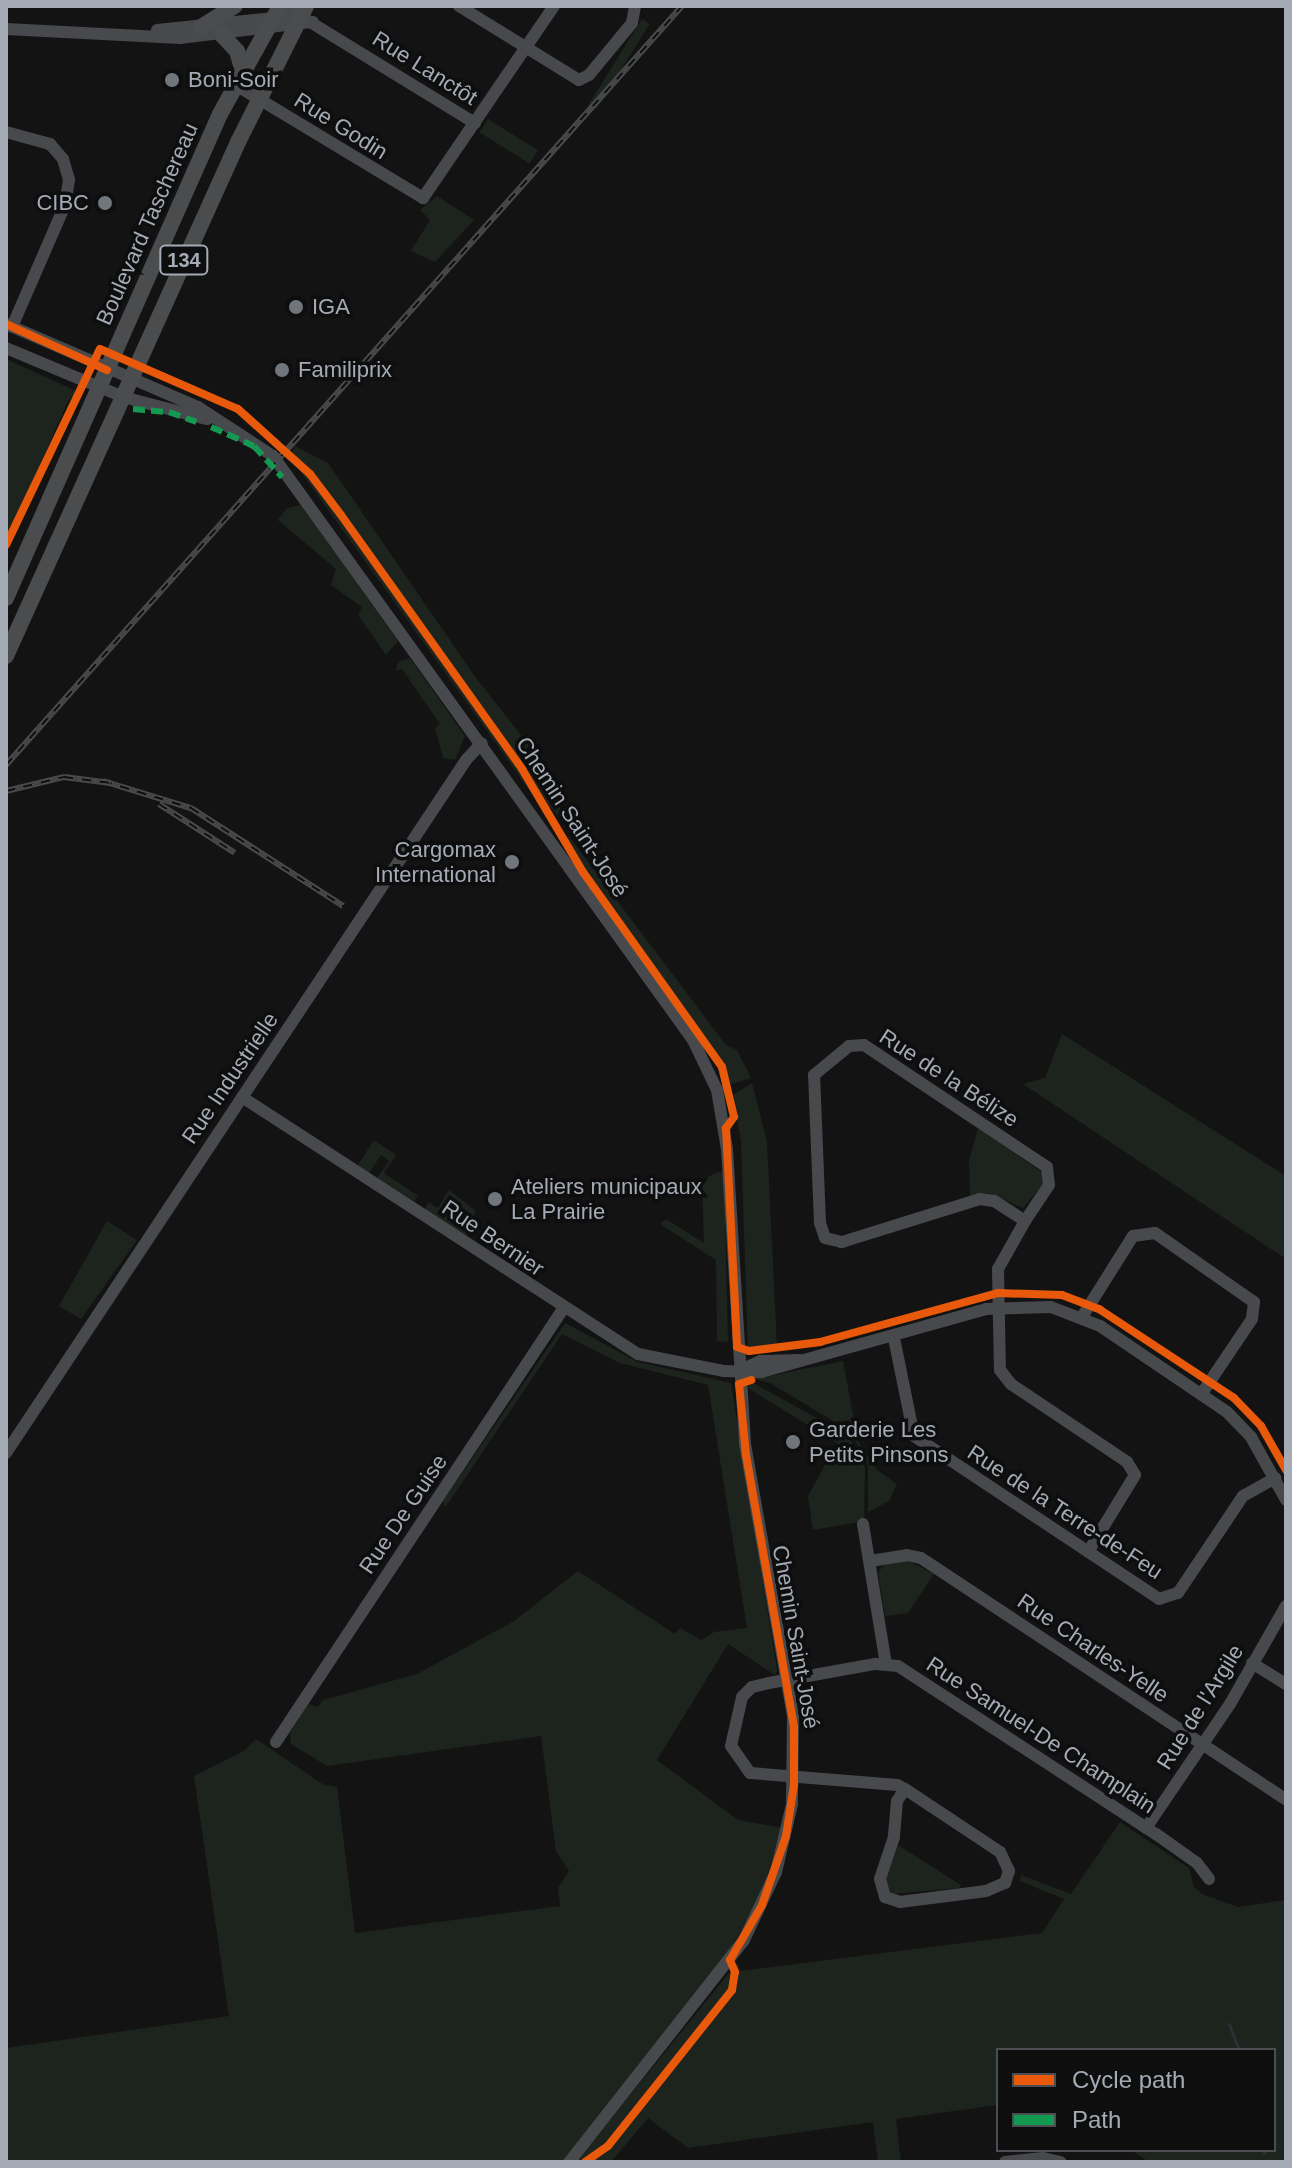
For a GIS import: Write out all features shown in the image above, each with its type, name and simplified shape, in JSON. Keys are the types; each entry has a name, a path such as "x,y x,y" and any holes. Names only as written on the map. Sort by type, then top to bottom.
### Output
{"main road":[{"path":"201,27 235,6"},
{"name":"Boulevard Taschereau","path":"6,598 234,84 275,15"},
{"name":"134","path":"6,656 259,96 304,17"},
{"path":"222,35 237,51 242,68"},
{"path":"41,519 64,529"}],"street":[{"path":"459,6 583,80 632,23 635,6"},
{"path":"475,123 554,6"},
{"path":"6,29 222,35 275,15"},
{"path":"117,33 201,27 275,15 304,17"},
{"name":"Rue Lanctôt","path":"275,15 304,17 475,123"},
{"name":"Rue Godin","path":"234,84 259,96 412,195 426,196 475,123"},
{"path":"6,132 50,144 63,159 69,180 65,205 9,326"},
{"name":"Chemin Saint-José","path":"9,326 229,426 256,440 277,460 693,1040 714,1080 726,1136 738,1371 749,1474 788,1680 795,1777 779,1863 749,1930 569,2162"},
{"name":"Chemin Saint-José","path":"6,348 123,397 229,426"},
{"name":"Rue Industrielle","path":"6,1453 466,760 482,743"},
{"name":"Rue de la Bélize","path":"1025,1221 994,1201 980,1199 842,1242 829,1241 820,1223 815,1072 849,1046 864,1045 1043,1164 1050,1172 1049,1185 1000,1262 1002,1375 1134,1470 1132,1485 1088,1552"},
{"name":"Rue Bernier","path":"242,1097 563,1309 638,1354 761,1372 999,1307 1041,1306 1082,1317 1202,1393 1246,1430 1286,1500"},
{"path":"1082,1317 1133,1236 1144,1231 1155,1233 1254,1302 1252,1319 1202,1393"},
{"name":"Rue De Guise","path":"276,1742 563,1309"},
{"name":"Rue de la Terre-de-Feu","path":"894,1338 914,1436 1156,1597 1171,1598 1240,1499 1275,1478"},
{"path":"863,1524 886,1664 788,1680 745,1693 730,1742 737,1761 750,1773 883,1782 905,1789 1000,1852 1008,1868 1005,1883 986,1891 900,1902 885,1897 880,1879 894,1837 897,1801 905,1789"},
{"name":"Rue Charles-Yelle","path":"870,1561 921,1558 1286,1800"},
{"name":"Rue de l'Argile","path":"1146,1828 1202,1745 1286,1606"},
{"path":"1252,1663 1286,1684"},
{"name":"Rue Samuel-De Champlain","path":"886,1664 912,1673 1146,1828 1197,1863 1209,1879"},
{"path":"1005,2162 1037,2158 1061,2162"}],"shaded area":[{"path":"642,19 650,24 596,109 588,105"},
{"path":"488,119 538,150 530,164 480,133"},
{"path":"437,196 474,220 435,262 411,251 430,220 420,210"},
{"path":"6,359 78,392 68,401 6,542"},
{"path":"295,446 328,463 476,678 535,753 560,800 560,817 536,794 525,770 342,513 310,471 291,456"},
{"path":"298,468 308,474 341,518 522,771 533,795"},
{"path":"301,505 398,641 386,655 358,615 362,607 331,585 336,569 278,520 287,508"},
{"path":"410,658 465,736 455,760 443,758 435,728 440,724 402,669 395,671 399,661"},
{"path":"569,837 726,1045 737,1050 751,1078 729,1085 718,1057 595,886 567,841"},
{"path":"1062,1034 1286,1176 1286,1259 1023,1084 1045,1078"},
{"path":"752,1083 767,1142 777,1347 748,1350 741,1142 733,1095"},
{"path":"978,1128 1042,1172 1044,1183 1023,1208 988,1193 970,1196 969,1161"},
{"path":"374,1140 396,1155 384,1173 418,1196 414,1201 377,1178 389,1161 381,1155 369,1173 358,1165"},
{"path":"718,1172 724,1173 728,1342 717,1341 716,1260 660,1224 666,1219 704,1243 702,1180"},
{"path":"449,1190 476,1211 466,1237 425,1210 428,1202 438,1208"},
{"path":"107,1221 137,1240 81,1319 59,1306"},
{"path":"565,1323 638,1362 731,1383 777,1670 775,1675 728,1644 657,1760 738,1820 783,1828 764,1890 726,1957 564,2162 6,2162 6,2048 229,2016 194,1776 244,1751 256,1739 324,1785 337,1787 355,1933 560,1906 558,1888 569,1871 556,1851 541,1736 327,1766 291,1744 290,1733 308,1704 318,1707 323,1700 417,1674 514,1621 578,1571 675,1634 680,1628 701,1640 714,1632 747,1628 708,1385 620,1363 562,1334 445,1508 443,1501"},
{"path":"843,1361 858,1441 877,1470 897,1484 889,1501 868,1512 868,1466 850,1431 770,1383 755,1379"},
{"path":"751,1382 848,1435 865,1467 864,1521 813,1530 808,1496 837,1443 748,1388"},
{"path":"907,1560 934,1574 908,1613 885,1616 878,1572 885,1564"},
{"path":"1120,1822 1189,1868 1194,1887 1202,1894 1238,1907 1286,1900 1286,2162 1149,2162 1134,2152 1276,2152 1276,2048 996,2048 996,2105 896,2119 901,2162 878,2162 873,2122 688,2148 648,2118 611,2162 591,2162 608,2150 636,2108 602,2150 576,2162 738,1962 740,1971 1042,1933 1064,1899 1020,1881 1021,1875 1071,1894"},
{"path":"898,1845 961,1885 959,1888 892,1894 886,1881"}],"waterway":[{"path":"1229,2024 1238,2048"}],"railway":[{"path":"6,765 682,6"},
{"path":"6,791 64,777 111,783"},
{"path":"103,781 191,808 343,906"},
{"path":"159,804 235,853"}],"marked path":[{"path":"133,409 169,412 196,422"},
{"path":"211,427 254,446 282,477"}],"cycle path":[{"path":"6,324 107,370"},
{"path":"6,545 100,349 238,409 310,474 341,515 522,769 583,872 722,1067 734,1117 726,1128 737,1347 749,1351 820,1342 998,1293 1062,1295 1099,1309 1234,1398 1261,1426 1286,1470"},
{"path":"585,2162 608,2146 732,1990 735,1972 730,1960 762,1905 786,1836 794,1785 794,1727 746,1455 739,1384 751,1380"}],"place":[{"name":"Boni-Soir","path":"172,80"},
{"name":"CIBC","path":"105,203"},
{"name":"IGA","path":"296,307"},
{"name":"Familiprix","path":"282,370"},
{"name":"Cargomax International","path":"512,862"},
{"name":"Ateliers municipaux La Prairie","path":"495,1199"},
{"name":"Garderie Les Petits Pinsons","path":"793,1442"}]}
